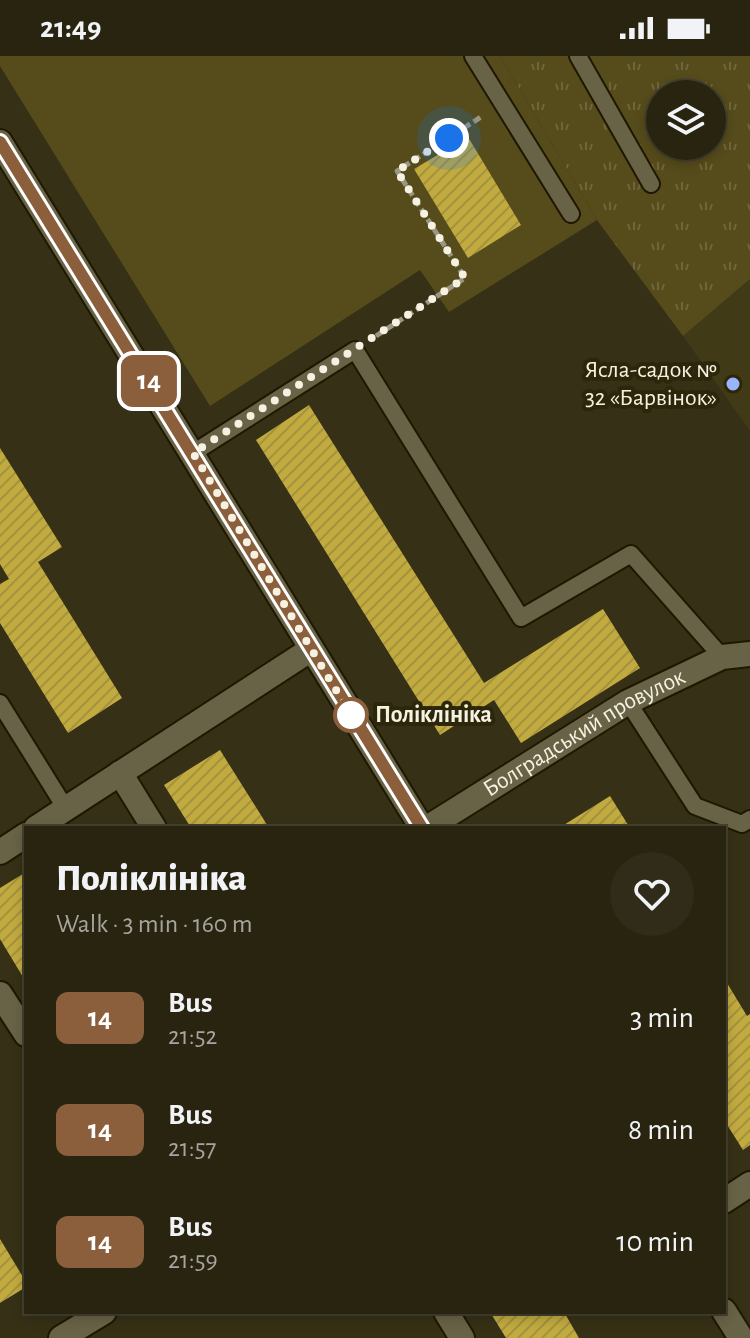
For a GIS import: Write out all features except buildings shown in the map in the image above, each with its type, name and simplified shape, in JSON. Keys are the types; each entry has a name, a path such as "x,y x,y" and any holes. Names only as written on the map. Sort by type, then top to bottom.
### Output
{"street":[{"path":"0,142 193,453 310,650 424,826"},
{"path":"39,826 310,650"},
{"name":"Болградський провулок","path":"428,826 628,702 722,657 750,654"},
{"path":"120,773 153,826"},
{"path":"0,852 24,836"},
{"path":"0,994 24,1031"},
{"path":"726,1200 750,1184"},
{"path":"61,1338 101,1314"},
{"path":"447,1314 462,1338"},
{"path":"726,1314 741,1338"}],"lane":[{"path":"473,56 571,214"},
{"path":"578,56 651,184"},
{"path":"193,453 355,350 521,618 631,554 722,657"},
{"path":"628,702 695,806 742,824 750,819"},
{"path":"0,703 66,809"}],"path":[{"path":"355,350 465,278 397,171 502,104"}],"shaded area":[{"name":"Ясла-садок № 32 «Барвінок»","path":"750,279 750,431 683,336"}],"green space":[{"path":"0,56 500,56 597,220 449,312 420,270 210,406 0,66"},
{"path":"500,56 750,56 750,279 683,336 597,220"}],"bus line":[{"name":"14","path":"0,142 421,826"}],"place":[{"name":"Ясла-садок № 32 «Барвінок»","path":"733,384"},
{"name":"Поліклініка","path":"351,715"}],"route":[{"path":"351,715 193,453 465,278 397,171 449,138"}]}
